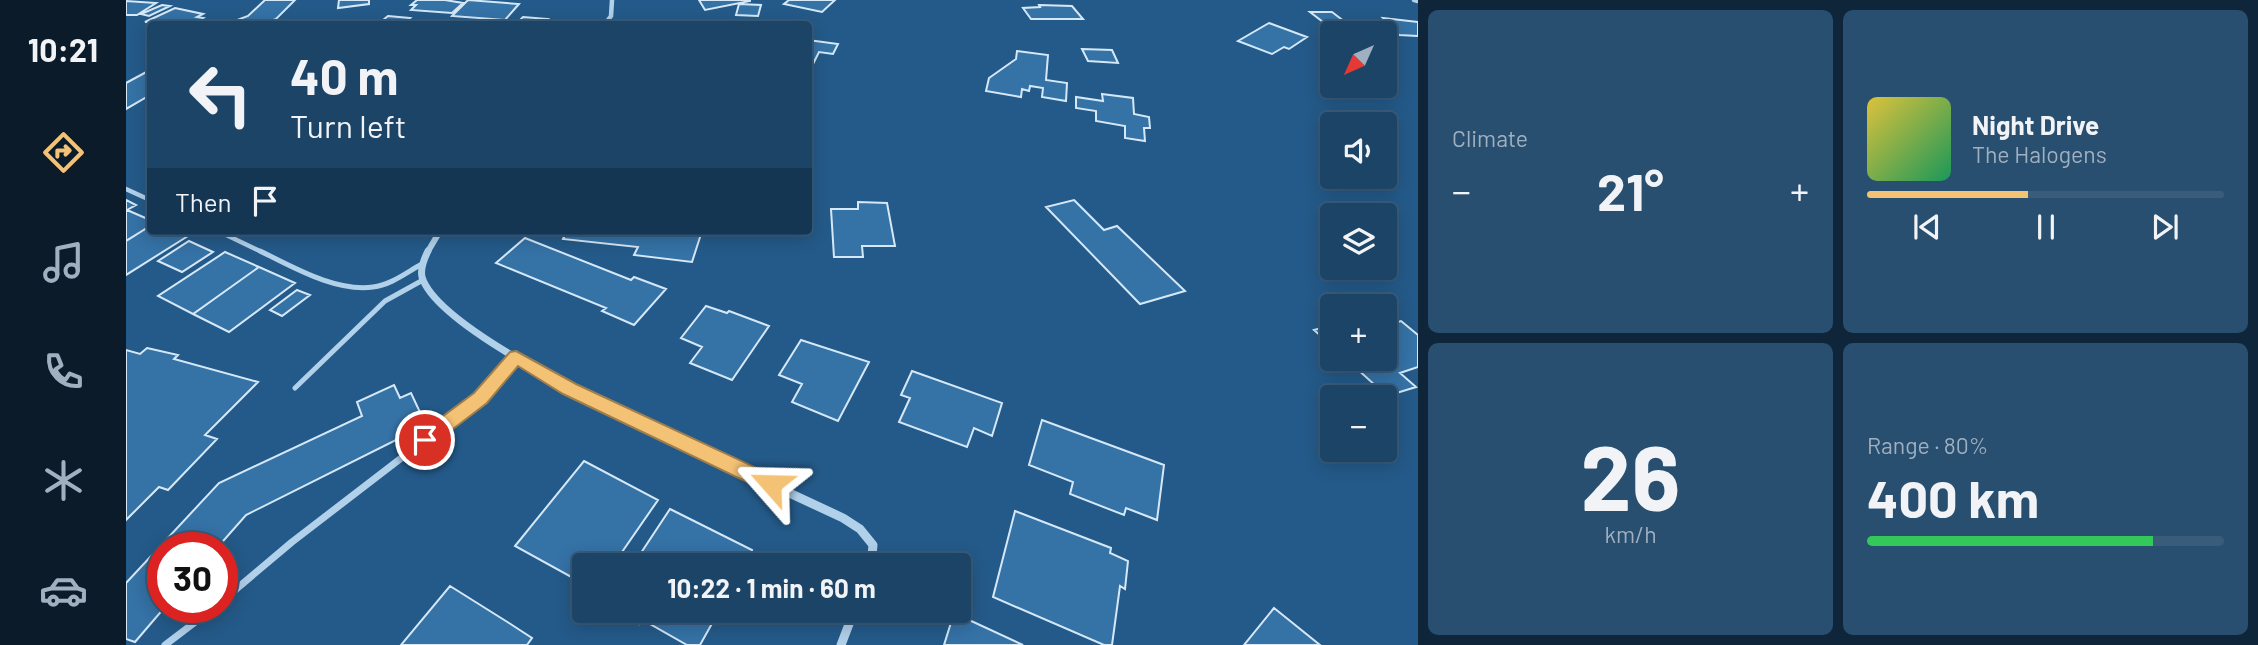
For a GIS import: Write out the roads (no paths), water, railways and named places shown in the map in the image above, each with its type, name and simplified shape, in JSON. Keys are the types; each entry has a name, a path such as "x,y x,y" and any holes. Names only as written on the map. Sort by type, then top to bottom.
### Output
{"street":[{"path":"607,21 611,16 612,0"},
{"path":"438,235 422,264 423,280 434,296 456,318 569,389 843,519 860,529 873,545 872,553"},
{"path":"841,645 850,623"}],"lane":[{"path":"126,189 147,199"},
{"path":"227,235 326,280 352,287 371,288 382,285 422,264"},
{"path":"295,387 385,301 423,280"},
{"path":"238,588 292,542 480,398 516,357"},
{"path":"165,645 194,623"}]}
